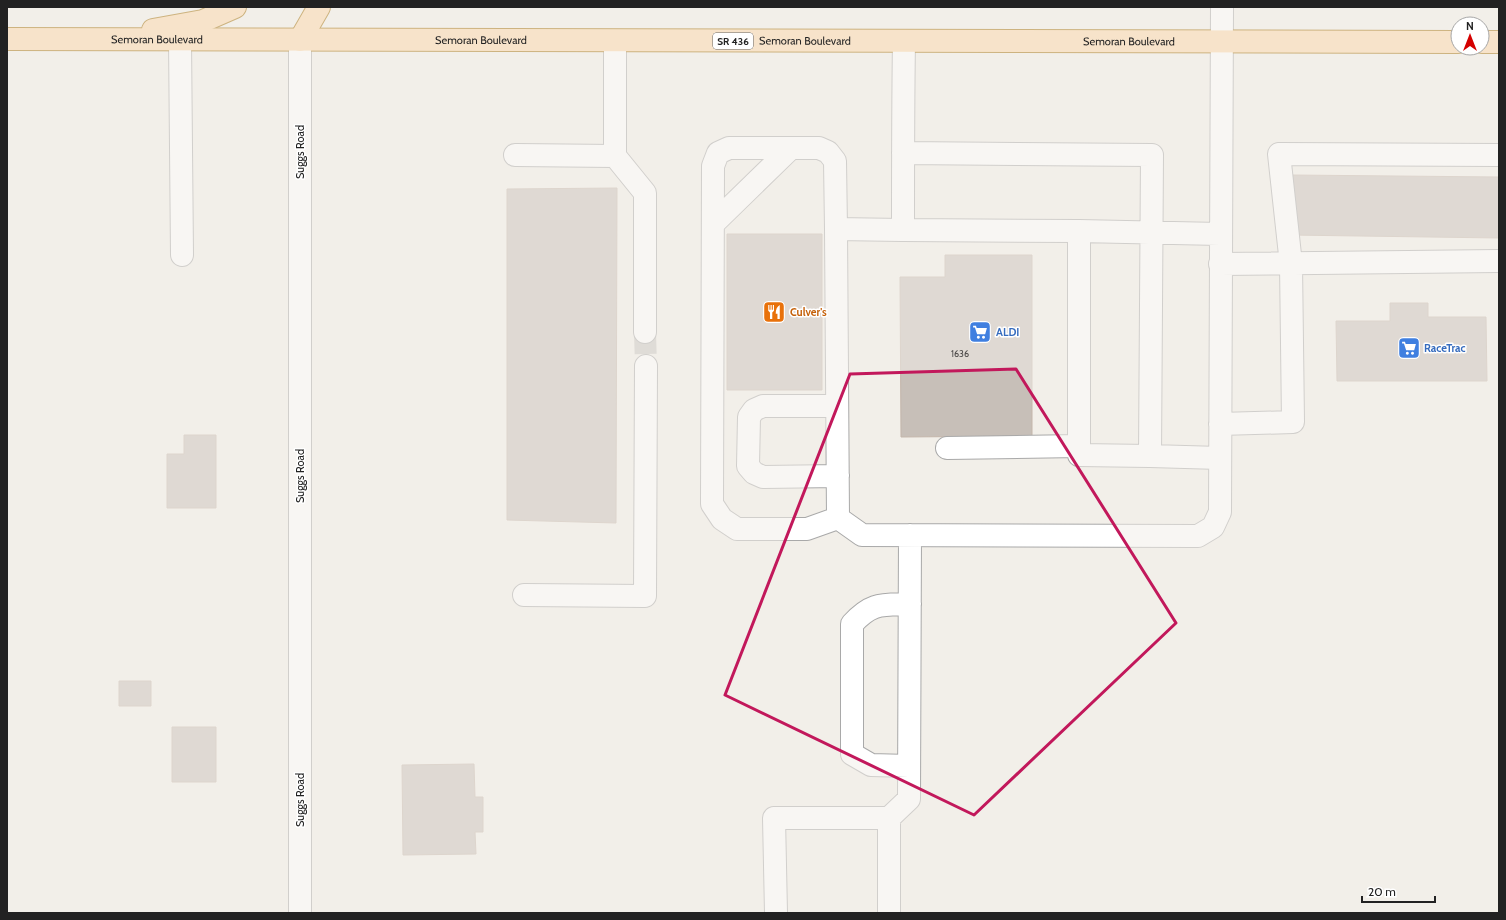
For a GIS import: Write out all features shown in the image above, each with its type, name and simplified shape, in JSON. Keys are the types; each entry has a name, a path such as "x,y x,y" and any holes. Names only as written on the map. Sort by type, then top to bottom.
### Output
{"main road":[{"path":"96,39 203,21 235,7"},
{"path":"300,40 319,7"},
{"name":"Semoran Boulevard","path":"7,39 1450,42"}],"street":[{"path":"838,518 862,535 1198,536 1213,527 1220,512 1222,7"},
{"path":"180,40 182,255"},
{"name":"Suggs Road","path":"300,40 300,913"},
{"path":"615,41 615,156 645,193 645,332"},
{"path":"903,230 904,41"},
{"path":"729,148 819,148 828,152 835,160 838,518 807,529 737,529 722,519 712,504 713,166 718,153 729,148"},
{"path":"713,224 791,148"},
{"path":"903,153 1152,155 1150,456"},
{"path":"1220,424 1293,422 1291,264 1279,154 1499,155"},
{"path":"515,155 615,156"},
{"path":"836,230 1079,231 1220,234"},
{"path":"1079,231 1079,455 1220,458"},
{"path":"1220,264 1499,261"},
{"path":"524,596 645,596 646,366"},
{"path":"837,406 763,406 754,410 749,417 748,466 754,474 763,477 838,476"},
{"path":"947,448 1079,446"},
{"path":"776,913 774,818 889,818 909,798 910,535"},
{"path":"909,766 871,765 852,754 852,624 864,611 881,605 910,604"},
{"path":"889,818 889,913"}],"highlighted area":[{"path":"1016,369 1176,623 974,815 725,695 850,374"}],"building":[{"path":"1292,175 1499,177 1499,238 1290,235"},
{"path":"617,188 616,523 507,520 507,189"},
{"name":"Culver's","path":"727,234 822,234 822,390 727,390"},
{"path":"945,255 1032,255 1032,436 901,437 900,277 945,277"},
{"path":"1390,303 1428,303 1428,317 1486,317 1487,381 1337,381 1336,321 1390,321"},
{"path":"184,435 216,435 216,508 167,508 167,454 184,454"},
{"path":"119,681 151,681 151,706 119,706"},
{"path":"172,727 216,727 216,782 172,782"},
{"path":"474,764 475,797 483,797 483,832 475,832 476,854 403,855 402,765"}],"tunnel":[{"path":"645,332 646,366"}],"place":[{"name":"Culver's","path":"774,312"},
{"name":"ALDI","path":"980,332"},
{"name":"RaceTrac","path":"1409,348"}]}
